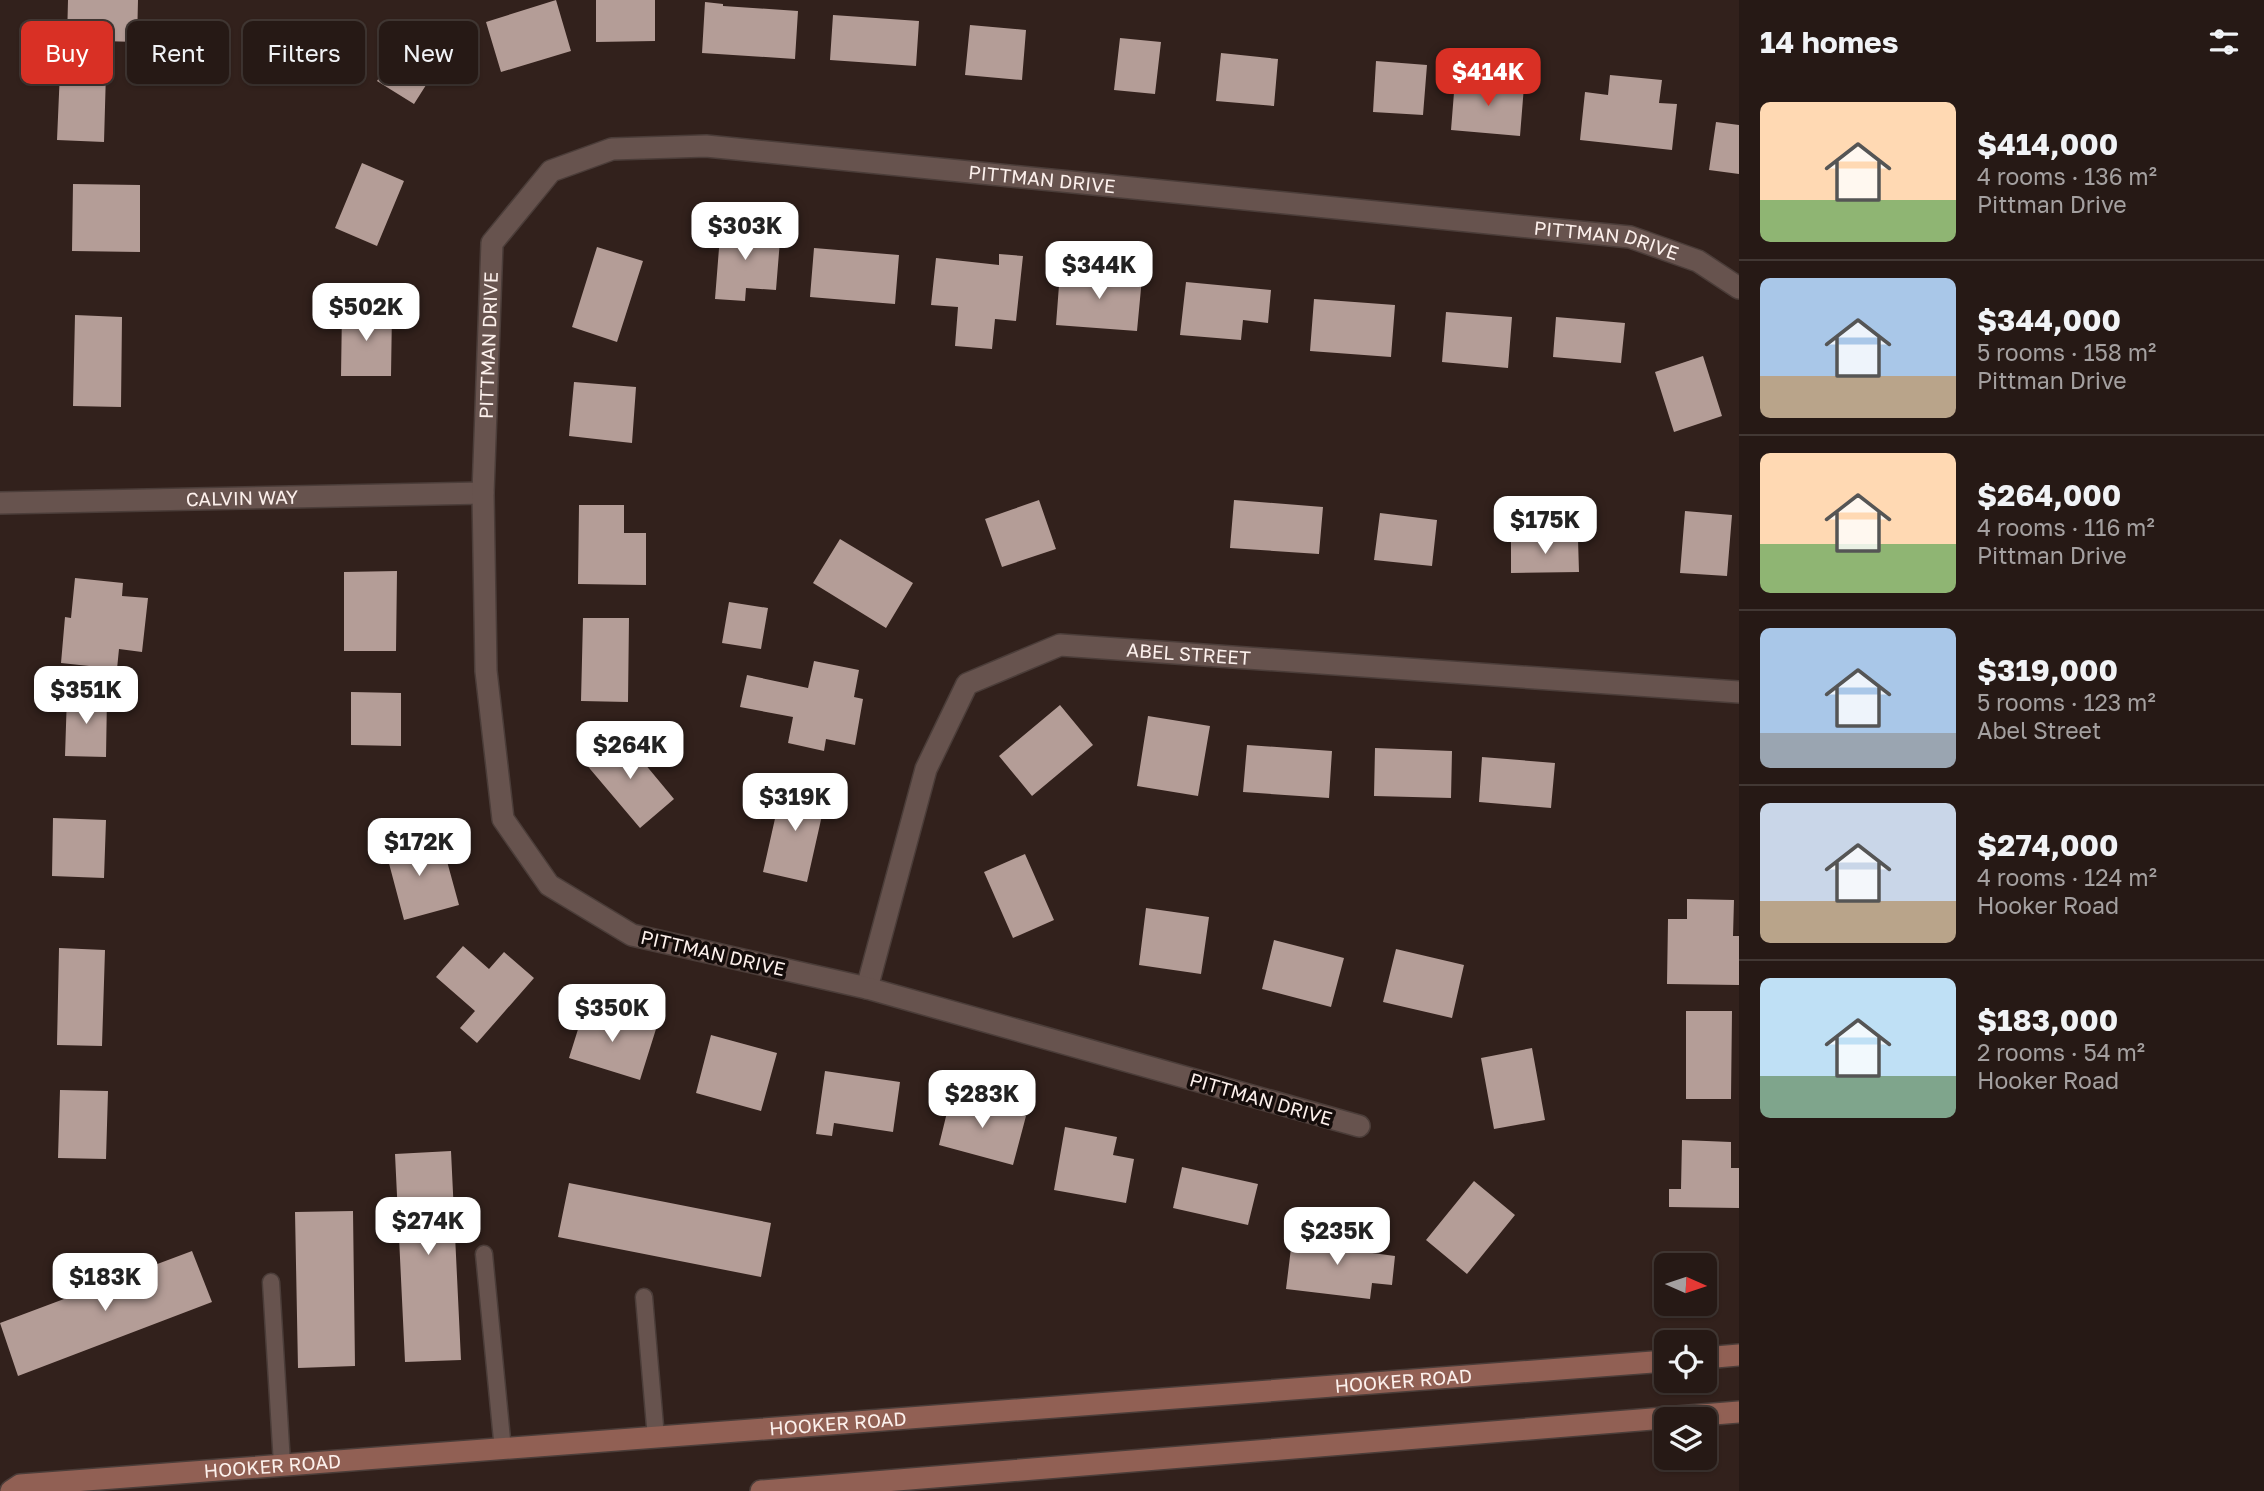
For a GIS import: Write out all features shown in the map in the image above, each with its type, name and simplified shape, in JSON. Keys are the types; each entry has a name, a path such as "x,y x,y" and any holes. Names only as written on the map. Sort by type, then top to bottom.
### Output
{"main road":[{"path":"1717,1357 1739,1355"},
{"name":"HOOKER ROAD","path":"11,1491 20,1485 282,1464 503,1450 1654,1362"},
{"path":"761,1491 1739,1412"}],"street":[{"name":"PITTMAN DRIVE","path":"1359,1126 867,988 632,935 549,885 503,819 486,671 483,493 492,243 551,171 612,149 706,146 1630,237 1698,261 1739,288"},
{"name":"CALVIN WAY","path":"0,503 483,493"},
{"name":"ABEL STREET","path":"867,988 926,769 967,684 1060,645 1739,692"}],"lane":[{"path":"484,1254 503,1450"},
{"path":"271,1282 282,1464"},
{"path":"644,1297 656,1438"}],"building":[{"path":"68,0 138,0 138,21 127,21 127,42 113,41 113,21 67,21"},
{"path":"556,0 571,51 501,72 486,22"},
{"path":"596,0 655,0 655,41 596,42"},
{"path":"705,2 723,6 798,11 795,59 702,53"},
{"path":"833,15 919,21 916,66 830,60"},
{"path":"970,25 1026,30 1022,80 965,75"},
{"path":"1120,38 1161,42 1155,94 1114,90"},
{"path":"1221,53 1278,59 1274,106 1216,101"},
{"path":"1376,61 1427,65 1423,115 1373,112"},
{"path":"1610,75 1662,80 1659,103 1677,104 1672,150 1580,140 1585,92 1608,95"},
{"path":"1455,80 1524,86 1520,136 1451,130"},
{"path":"59,84 106,84 104,142 57,140"},
{"path":"382,84 427,84 414,104"},
{"path":"1716,122 1739,125 1739,174 1709,170"},
{"path":"362,163 404,181 377,246 335,228"},
{"path":"73,184 140,185 140,252 72,251"},
{"path":"721,223 757,226 756,238 780,240 776,290 746,288 745,301 715,299"},
{"path":"597,247 643,261 617,342 572,327"},
{"path":"814,248 899,255 895,304 810,297"},
{"path":"999,254 1023,256 1016,321 995,319 992,349 955,346 958,307 931,305 936,258 999,265"},
{"path":"1060,272 1142,278 1137,331 1056,325"},
{"path":"1186,282 1271,290 1268,323 1243,320 1241,340 1180,335"},
{"path":"1314,299 1395,305 1391,357 1310,351"},
{"path":"342,310 392,311 391,376 341,376"},
{"path":"1446,312 1512,317 1508,368 1442,362"},
{"path":"75,315 122,317 121,407 73,406"},
{"path":"1556,317 1625,323 1621,363 1553,357"},
{"path":"1703,356 1722,416 1674,432 1655,372"},
{"path":"574,382 636,387 632,443 569,436"},
{"path":"1039,500 1056,549 1002,567 985,519"},
{"path":"1234,500 1323,507 1319,554 1230,548"},
{"path":"579,505 624,505 624,533 646,533 646,585 578,584"},
{"path":"1685,511 1732,515 1727,576 1680,573"},
{"path":"1380,513 1437,520 1432,566 1374,560"},
{"path":"840,539 913,583 886,628 813,583"},
{"path":"1578,539 1579,572 1511,573 1511,540"},
{"path":"397,571 396,651 344,651 344,572"},
{"path":"75,578 123,583 122,596 148,598 142,652 119,649 117,669 61,663 65,617 71,618"},
{"path":"729,602 768,608 761,649 722,643"},
{"path":"583,618 629,618 628,702 581,701"},
{"path":"814,661 859,670 854,697 863,699 855,745 826,739 824,751 788,743 793,717 740,707 747,675 808,688"},
{"path":"351,692 401,693 401,746 351,745"},
{"path":"67,695 107,696 106,757 65,756"},
{"path":"1060,705 1093,745 1032,796 999,756"},
{"path":"1148,716 1210,726 1198,796 1137,786"},
{"path":"620,734 674,799 640,828 585,763"},
{"path":"1247,745 1332,751 1329,798 1243,792"},
{"path":"1375,748 1452,751 1451,798 1374,796"},
{"path":"1482,757 1555,763 1551,808 1479,802"},
{"path":"783,783 827,793 807,882 763,872"},
{"path":"53,818 106,820 104,878 52,876"},
{"path":"410,830 418,861 445,854 459,905 404,920 382,837"},
{"path":"1025,854 1054,920 1013,938 984,872"},
{"path":"1687,899 1734,900 1733,936 1739,936 1739,985 1667,984 1668,919 1687,919"},
{"path":"1146,908 1209,917 1201,974 1139,965"},
{"path":"1274,940 1344,958 1331,1007 1262,989"},
{"path":"463,946 489,969 504,952 534,978 477,1043 460,1028 475,1011 436,977"},
{"path":"59,948 105,950 102,1046 57,1045"},
{"path":"1396,949 1464,965 1452,1018 1383,1002"},
{"path":"585,1007 656,1029 640,1080 569,1058"},
{"path":"1686,1011 1732,1011 1731,1099 1686,1099"},
{"path":"711,1035 777,1053 761,1111 696,1093"},
{"path":"1532,1048 1545,1120 1494,1129 1481,1058"},
{"path":"825,1071 900,1082 893,1132 834,1123 832,1136 816,1134"},
{"path":"60,1090 108,1091 106,1159 58,1158"},
{"path":"951,1096 1026,1116 1013,1165 939,1145"},
{"path":"1065,1127 1117,1137 1113,1155 1134,1159 1126,1203 1054,1190"},
{"path":"1682,1140 1731,1142 1731,1168 1739,1168 1739,1208 1669,1207 1669,1189 1681,1189"},
{"path":"451,1151 461,1360 405,1362 395,1154"},
{"path":"1182,1167 1258,1184 1248,1225 1173,1208"},
{"path":"1474,1181 1515,1215 1467,1274 1426,1240"},
{"path":"569,1183 771,1223 761,1277 558,1237"},
{"path":"353,1211 355,1366 298,1368 295,1212"},
{"path":"1320,1230 1359,1235 1357,1251 1395,1256 1392,1285 1372,1283 1370,1299 1286,1289 1292,1240 1318,1242"},
{"path":"192,1251 212,1302 18,1376 0,1323"}]}
